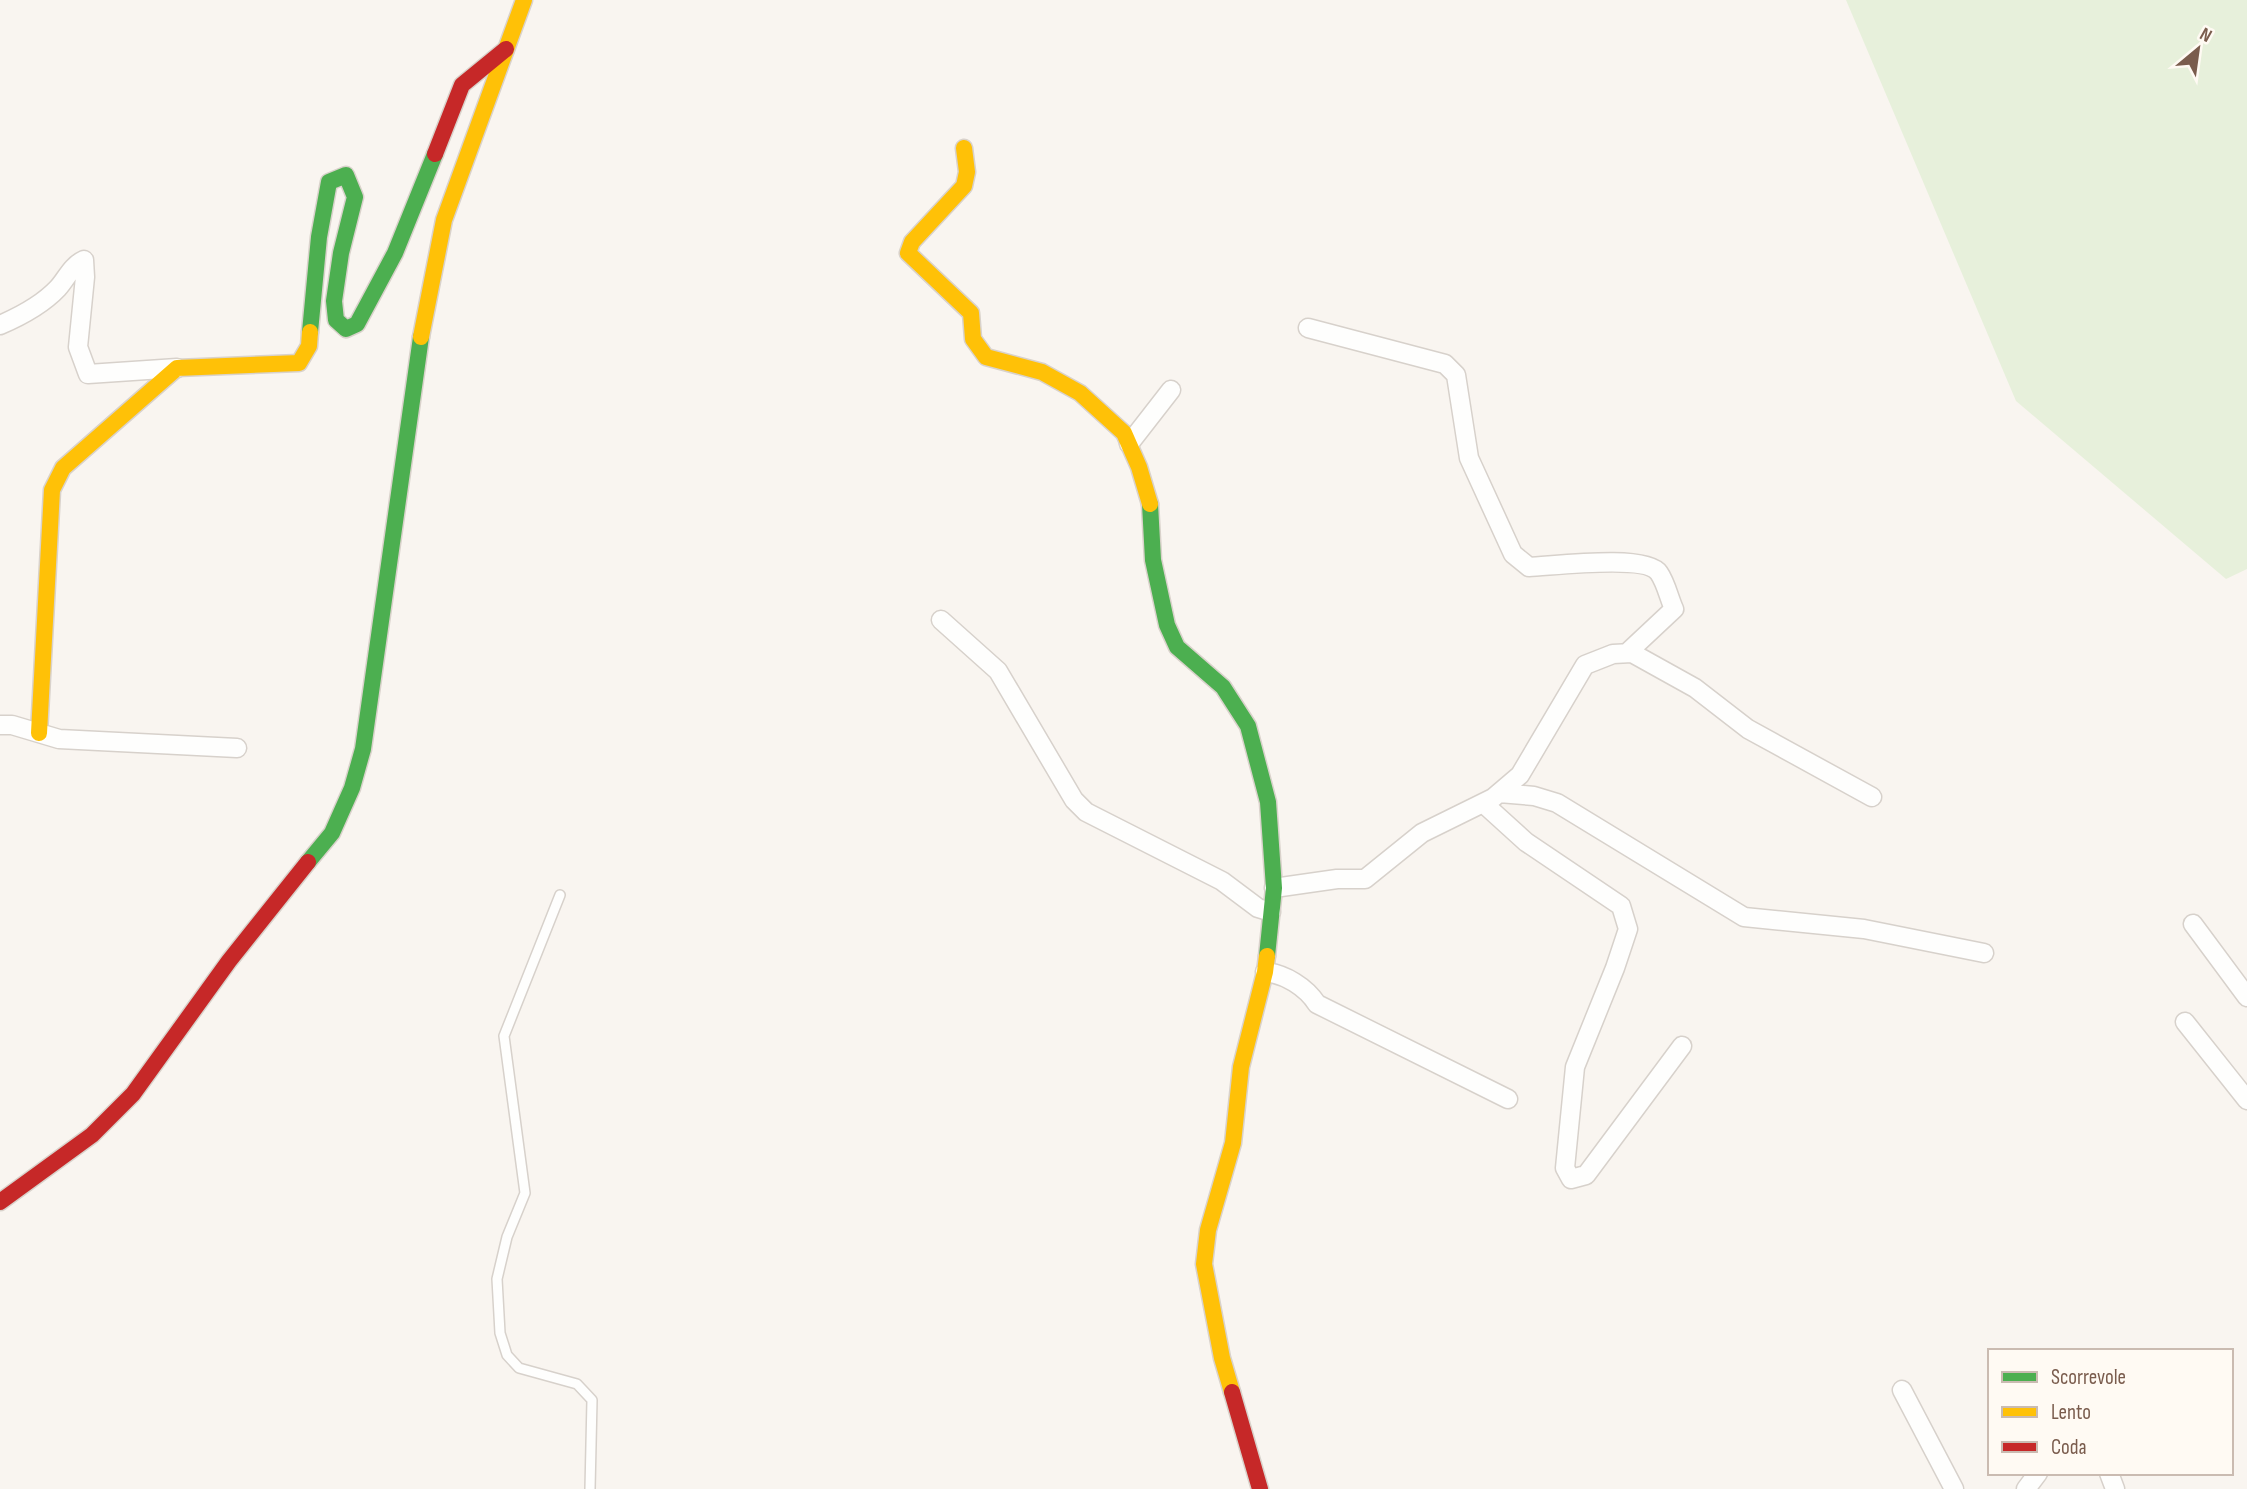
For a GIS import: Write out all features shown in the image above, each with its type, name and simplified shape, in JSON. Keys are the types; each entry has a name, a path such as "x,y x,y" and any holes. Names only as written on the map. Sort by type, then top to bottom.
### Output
{"street":[{"path":"0,1202 92,1135 133,1094 229,961 332,832 352,788 363,749 418,350 444,219 524,0"},
{"path":"0,325 24,315 57,289 75,265 84,260 85,277 78,347 88,374 299,363 309,346 319,237 330,182 346,175 355,197 341,253 335,310 336,320 346,329 357,324 395,253 463,85 508,48"},
{"path":"964,148 967,172 964,186 912,242 908,253 971,313 974,339 986,357 1042,372 1080,393 1124,433 1150,499 1153,560 1167,625 1177,647 1223,687 1248,726 1268,802 1274,888 1265,972 1241,1067 1233,1143 1208,1230 1204,1264 1222,1358 1260,1489"},
{"path":"1308,328 1445,363 1456,375 1469,458 1513,554 1529,567 1628,562 1647,565 1658,572 1674,610 1627,653"},
{"path":"40,733 52,489 63,468 177,368"},
{"path":"1129,444 1171,390"},
{"path":"940,620 998,671 1074,800 1086,812 1222,881 1258,908 1271,912"},
{"path":"1274,888 1365,878 1423,833 1499,793 1520,775 1585,665 1613,654 1632,653 1695,688 1748,729 1871,797"},
{"path":"0,725 12,725 59,739 237,748"},
{"path":"1499,793 1534,796 1557,803 1744,917 1864,929 1984,953"},
{"path":"1483,803 1526,842 1621,906 1628,929 1575,1068 1565,1168 1572,1179 1586,1175 1682,1046"},
{"path":"2193,924 2247,996"},
{"path":"1265,972 1278,973 1310,993 1317,1004 1508,1099"},
{"path":"2185,1022 2247,1100"},
{"path":"1902,1391 1954,1489"}],"lane":[{"path":"560,895 504,1036 525,1193 507,1237 496,1279 500,1333 508,1355 519,1368 577,1384 592,1400 590,1489"}],"green space":[{"path":"1846,0 2247,0 2247,569 2226,579 2016,401"}],"traffic: fast":[{"path":"310,332 319,237 329,182 346,175 355,197 341,253 334,301 336,320 346,329 357,324 395,253 435,154"},
{"path":"308,862 332,833 352,788 363,749 421,337"},
{"path":"1150,504 1153,560 1167,625 1177,647 1223,687 1248,726 1268,802 1274,888 1267,956"}],"traffic: slow":[{"path":"421,337 444,220 524,0"},
{"path":"964,148 967,172 964,186 912,242 908,253 971,313 973,339 986,357 1042,372 1080,393 1124,433 1139,467 1150,504"},
{"path":"39,733 52,490 63,468 177,368 299,363 309,346 310,332"},
{"path":"1232,1392 1222,1358 1204,1264 1208,1230 1233,1143 1241,1067 1267,956"}],"traffic: jam":[{"path":"435,154 462,85 506,49"},
{"path":"0,1202 92,1135 133,1094 229,961 308,862"},
{"path":"1232,1392 1260,1489"}]}
